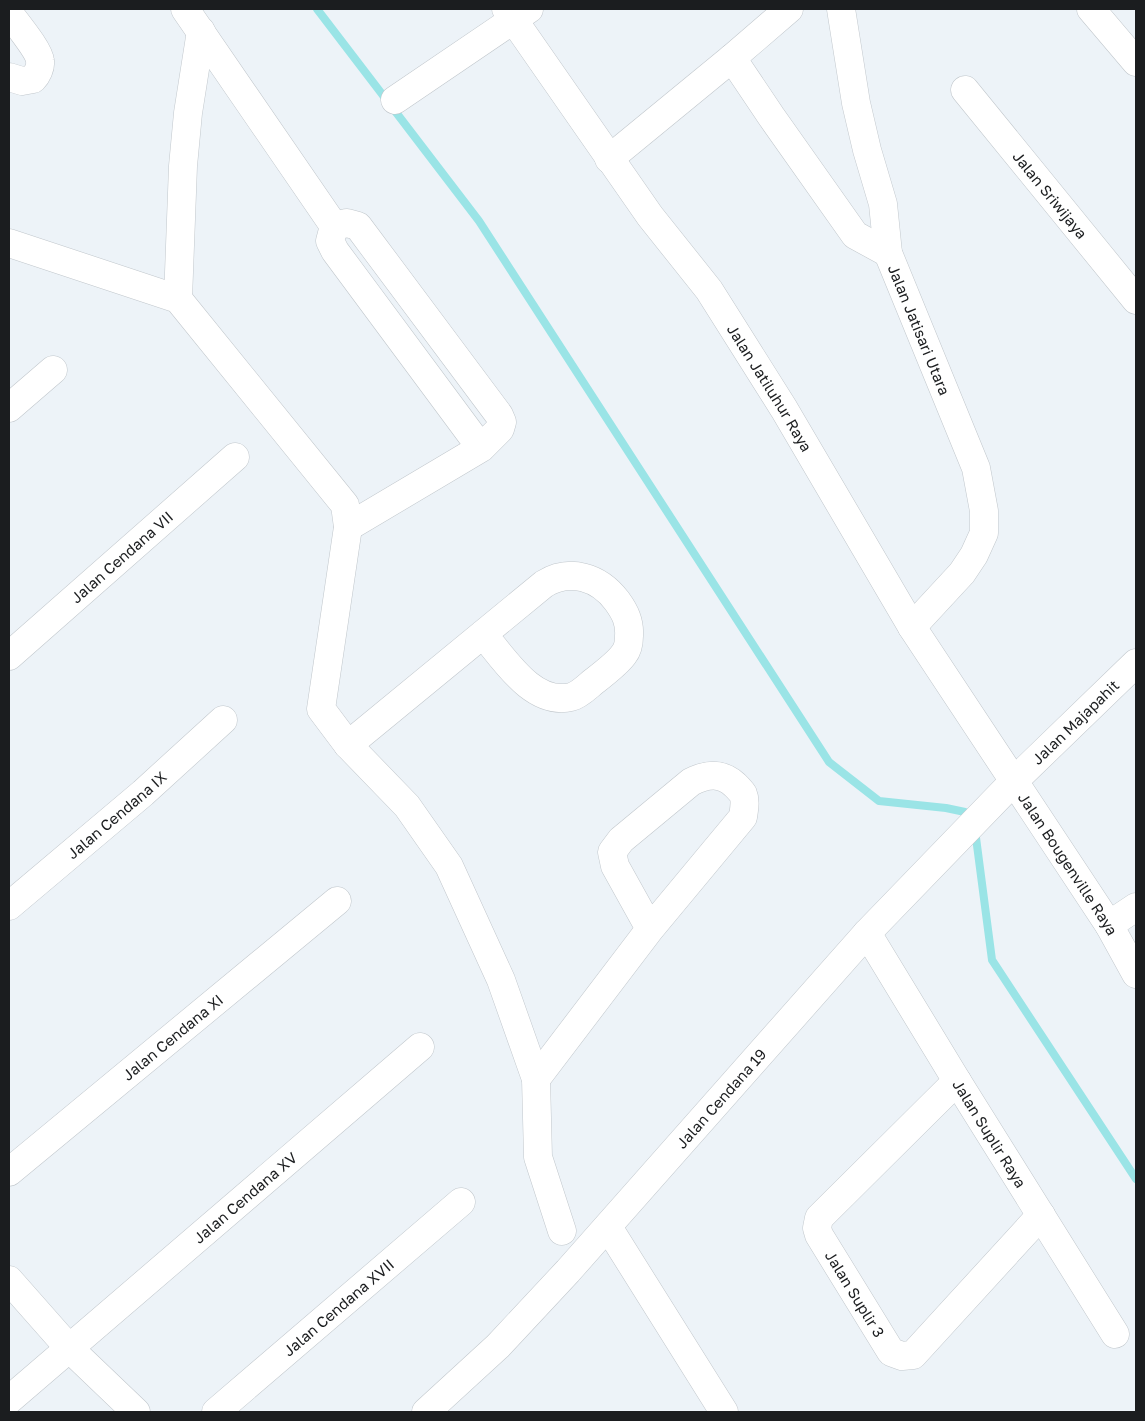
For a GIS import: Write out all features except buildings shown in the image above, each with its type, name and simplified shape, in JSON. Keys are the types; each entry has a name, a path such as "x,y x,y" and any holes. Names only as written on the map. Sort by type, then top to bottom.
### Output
{"street":[{"path":"185,9 334,226 330,241 335,251 482,448 348,527"},
{"path":"609,159 789,9"},
{"name":"Jalan Jatisari Utara","path":"841,9 856,103 867,150 884,204 888,253 976,468 984,511 984,533 974,555 962,573 912,627"},
{"path":"1091,9 1136,62"},
{"path":"395,100 516,12"},
{"name":"Jalan Jatiluhur Raya","path":"516,12 609,159 650,216 709,290 784,409 912,627 1014,781"},
{"path":"9,13 34,47 40,61 37,74 33,79 22,81 9,77"},
{"path":"178,299 183,166 188,113 201,30"},
{"path":"732,58 855,235 888,253"},
{"name":"Jalan Sriwijaya","path":"965,90 1136,300"},
{"path":"9,243 178,299 345,505 348,527 321,709 348,745 407,806 449,866 501,980 536,1079 538,1157 562,1230"},
{"path":"9,408 54,370"},
{"name":"Jalan Cendana VII","path":"9,656 235,457"},
{"path":"348,745 483,634 544,584 553,578 582,576 596,582 609,591 623,610 629,625 629,643 625,654 601,676 573,696 562,698 549,697 525,684 483,634"},
{"name":"Jalan Majapahit","path":"1014,781 1136,662"},
{"name":"Jalan Cendana IX","path":"9,906 143,794 222,720"},
{"path":"536,1079 650,928 743,817 745,804 743,794 728,779 712,775 701,777 691,782 621,840 612,852 615,866 650,928"},
{"name":"Jalan Cendana 19","path":"426,1412 498,1346 608,1227 867,933 1014,781"},
{"name":"Jalan Bougenville Raya","path":"1014,781 1109,924 1136,974"},
{"name":"Jalan Cendana XI","path":"9,1172 337,901"},
{"path":"1109,924 1136,907"},
{"name":"Jalan Suplir Raya","path":"867,933 1115,1334"},
{"name":"Jalan Cendana XV","path":"9,1400 420,1047"},
{"name":"Jalan Suplir 3","path":"957,1081 819,1218 817,1228 819,1235 891,1352 902,1356 913,1355 1041,1215"},
{"name":"Jalan Cendana XVII","path":"216,1412 461,1202"},
{"path":"608,1227 724,1412"},
{"path":"9,1280 69,1348 136,1412"}],"waterway":[{"path":"317,9 479,221 829,762 879,801 946,808 965,812 971,819"},
{"path":"975,830 992,960 1136,1179"}]}
